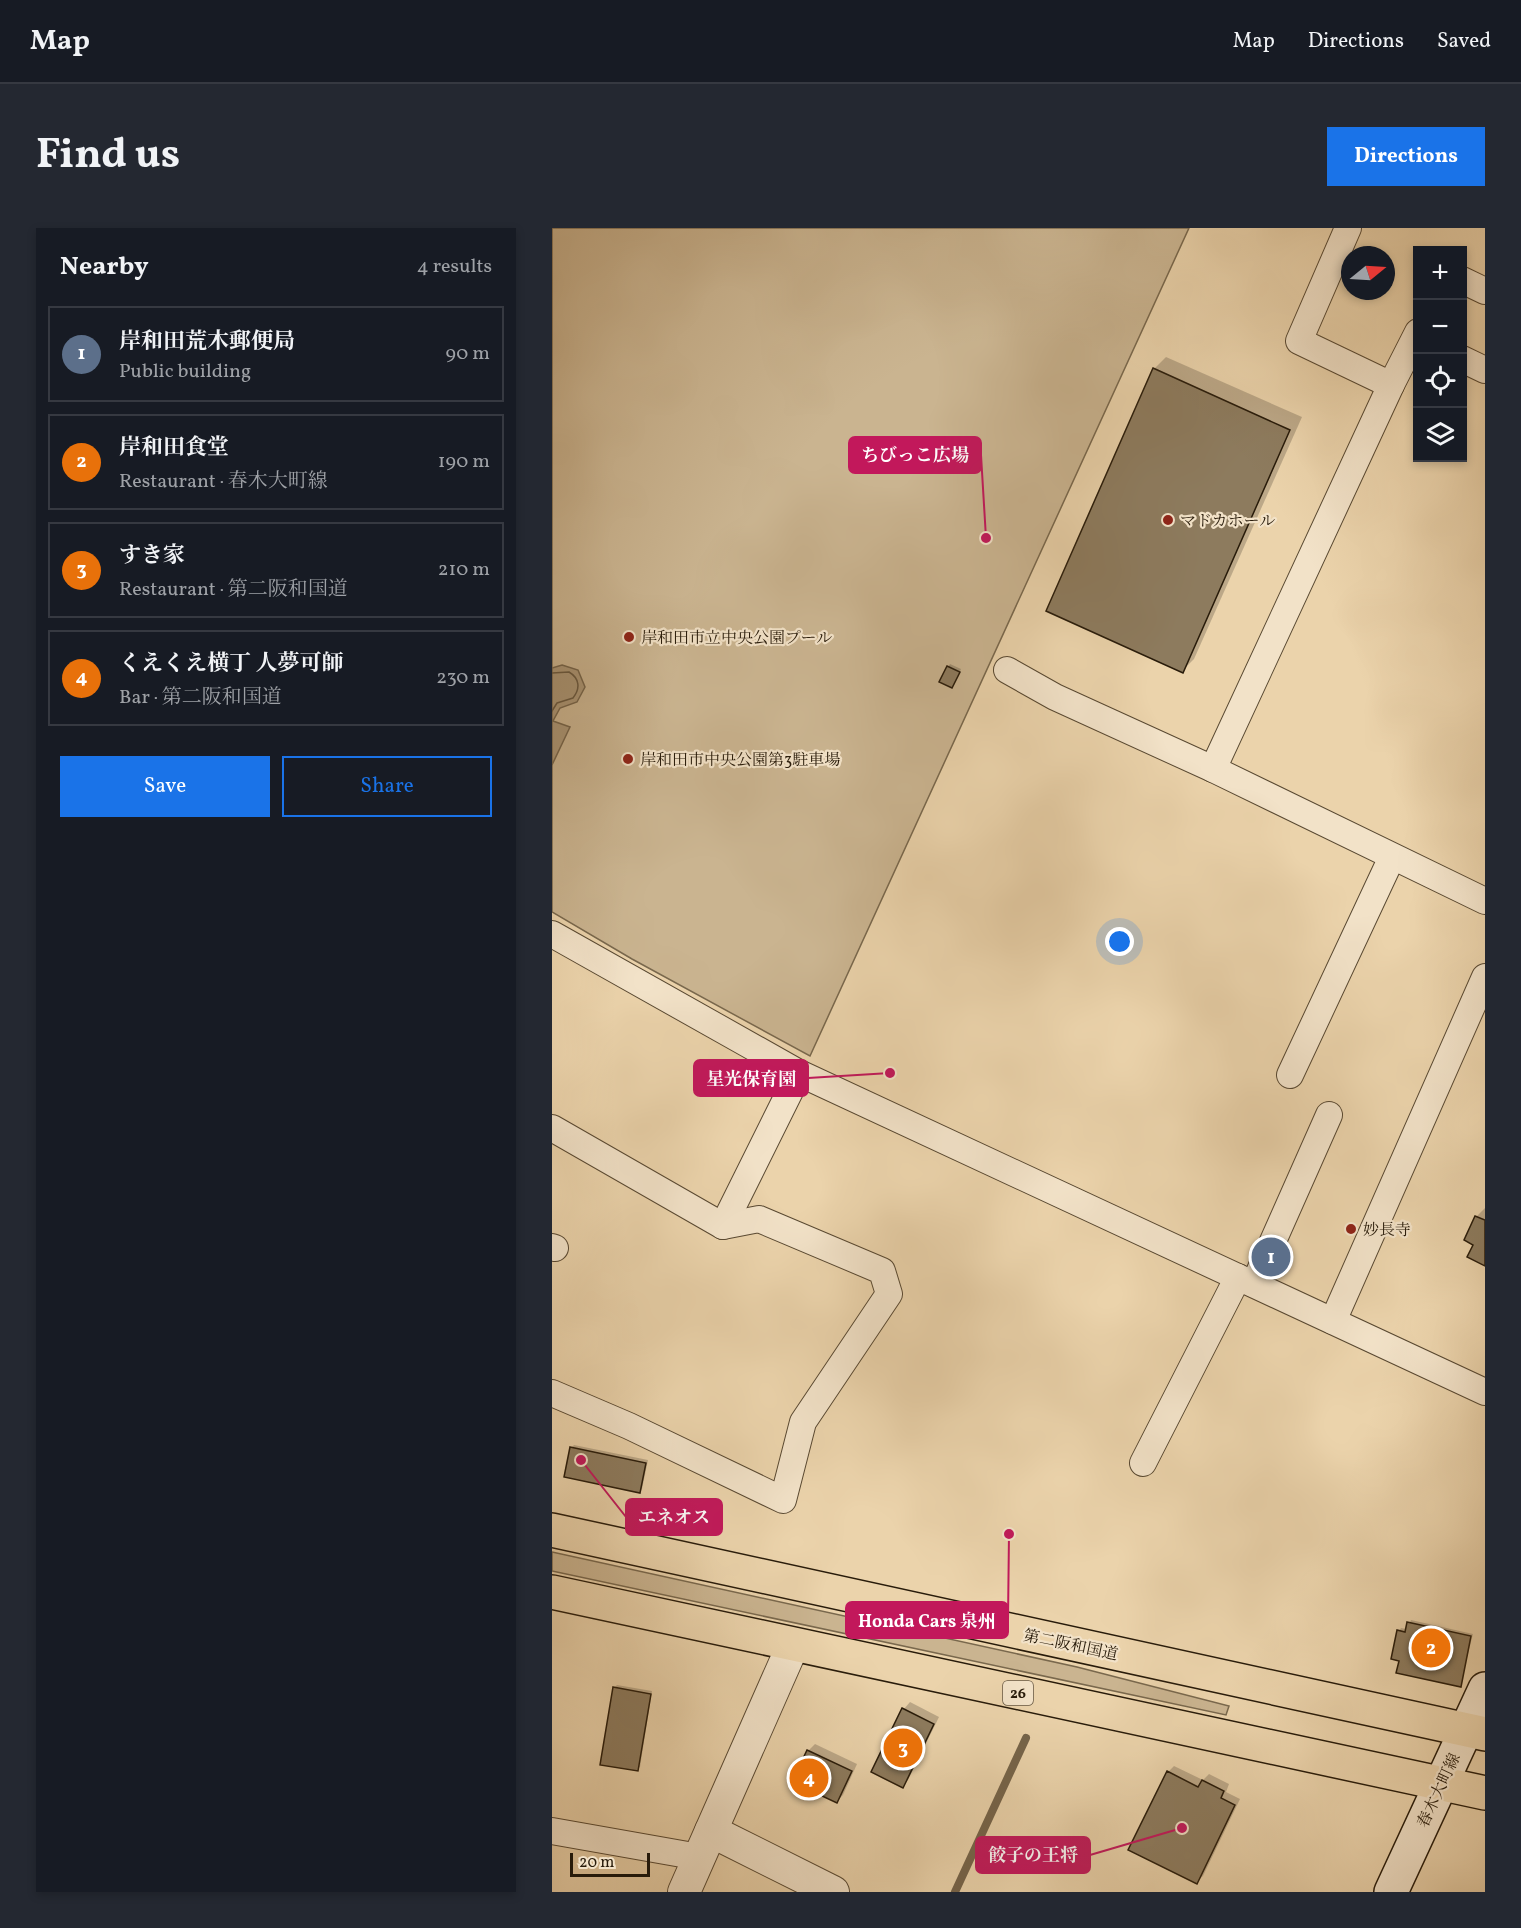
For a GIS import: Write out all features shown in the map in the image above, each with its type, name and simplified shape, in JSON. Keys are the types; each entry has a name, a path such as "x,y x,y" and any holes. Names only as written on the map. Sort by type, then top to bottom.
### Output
{"highway":[{"name":"第二阪和国道","path":"552,1530 1475,1732"},
{"name":"26","path":"552,1592 1485,1793"}],"main road":[{"name":"春木大町線","path":"1391,1892 1441,1783 1475,1732 1485,1689"}],"street":[{"path":"1348,228 1299,341 1391,385"},
{"path":"1467,282 1485,291"},
{"path":"1213,769 1391,385 1413,343"},
{"path":"1467,361 1485,370"},
{"path":"1007,670 1055,697 1213,769 1485,901"},
{"path":"1290,1076 1392,857"},
{"path":"552,934 799,1073 1485,1392"},
{"path":"1333,1322 1485,977"},
{"path":"723,1226 799,1073"},
{"path":"1143,1463 1246,1281 1329,1115"},
{"path":"552,1128 723,1226 759,1219 882,1271 889,1294 804,1422 783,1500 629,1426 552,1393"},
{"path":"684,1892 793,1644"},
{"path":"552,1831 705,1844 833,1892"}],"shaded area":[{"path":"552,228 1189,228 810,1056 632,959 552,912"},
{"path":"552,1552 1077,1667 1229,1706 1226,1715 552,1571"}],"water":[{"path":"562,665 578,670 585,687 577,702 560,708 553,721 570,727 552,765 552,668"}],"building":[{"name":"マドカホール","path":"1153,368 1290,430 1183,673 1046,611"},
{"path":"947,666 960,672 952,688 939,682"},
{"path":"1475,1216 1485,1220 1485,1266 1467,1257 1473,1245 1464,1240"},
{"path":"570,1447 646,1463 640,1493 564,1477"},
{"path":"1407,1622 1471,1636 1461,1687 1396,1673 1399,1661 1391,1659 1397,1630 1405,1632"},
{"path":"613,1687 651,1694 638,1771 600,1765"},
{"path":"902,1708 934,1724 903,1788 871,1772"},
{"path":"807,1750 852,1771 837,1803 792,1782"},
{"path":"1167,1771 1198,1787 1202,1780 1224,1791 1221,1798 1235,1805 1197,1884 1128,1850"}],"waterway":[{"path":"955,1892 1026,1738"}],"place":[{"name":"マドカホール","path":"1168,520"},
{"name":"ちびっこ広場","path":"986,538"},
{"name":"岸和田市立中央公園プール","path":"629,637"},
{"name":"岸和田市中央公園第3駐車場","path":"628,759"},
{"name":"星光保育園","path":"890,1073"},
{"name":"妙長寺","path":"1351,1229"},
{"name":"岸和田荒木郵便局","path":"1271,1257"},
{"name":"エネオス","path":"581,1460"},
{"name":"Honda Cars 泉州","path":"1009,1534"},
{"name":"岸和田食堂","path":"1431,1648"},
{"name":"すき家","path":"903,1748"},
{"name":"くえくえ横丁 人夢可師","path":"809,1778"},
{"name":"餃子の王将","path":"1182,1828"}]}
